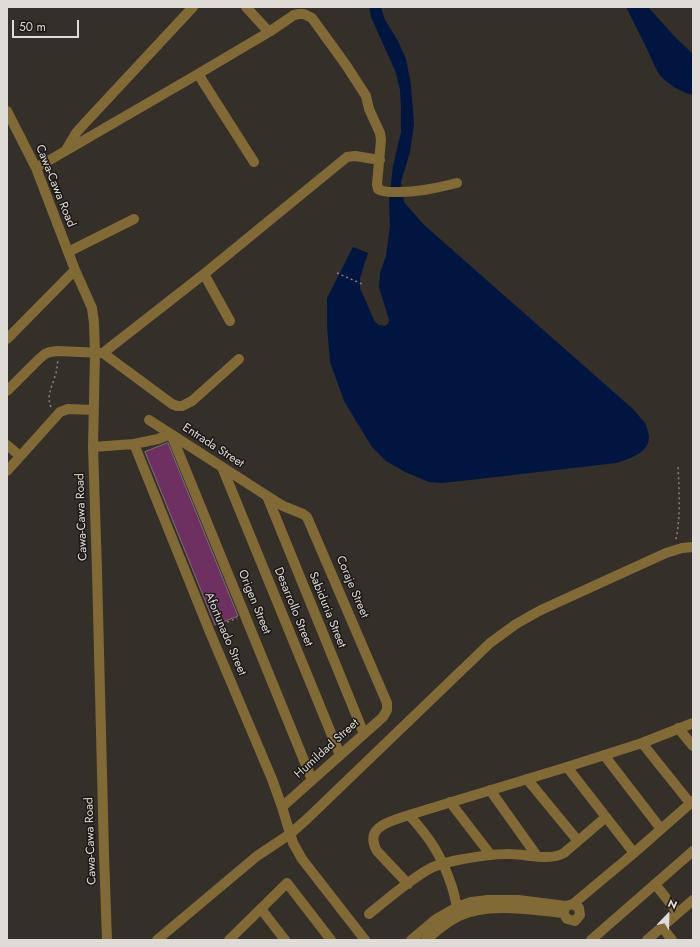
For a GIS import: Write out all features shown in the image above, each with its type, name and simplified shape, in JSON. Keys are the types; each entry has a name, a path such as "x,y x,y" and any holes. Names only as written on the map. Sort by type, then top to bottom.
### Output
{"street":[{"path":"65,152 76,133 193,7"},
{"path":"246,7 268,32"},
{"path":"36,168 198,74 294,15 304,14 308,15 315,22 366,96 380,133 380,160 377,187 380,191 404,193 457,183"},
{"path":"198,74 254,162"},
{"name":"Cawa-Cawa Road","path":"7,111 36,168 75,270 92,308 99,353 93,410 93,447 107,940"},
{"path":"99,353 204,274 347,157 352,156 380,160"},
{"path":"68,252 134,219"},
{"path":"7,339 75,270"},
{"path":"204,274 230,320"},
{"path":"7,391 45,354 58,351 99,353 172,404 182,406 192,401 239,359"},
{"path":"7,471 63,410 68,408 93,410"},
{"path":"149,420 171,434"},
{"name":"Entrada Street","path":"93,447 134,444 171,434 267,496"},
{"name":"Origen Street","path":"171,434 312,780"},
{"name":"Afortunado Street","path":"134,444 209,630 263,758 282,807 297,852 365,940"},
{"path":"7,445 20,456"},
{"name":"Desarrollo Street","path":"222,468 340,756"},
{"name":"Coraje Street","path":"267,496 283,506 304,514 307,517 387,703 387,710"},
{"name":"Sabiduria Street","path":"267,496 364,734"},
{"path":"157,940 252,860 273,844 290,834 308,818 490,643 516,624 541,610 636,566 682,548 693,547"},
{"name":"Humildad Street","path":"282,807 383,717 387,710"},
{"path":"408,884 374,846 372,840 376,830 380,826 409,814 642,743 693,723"},
{"path":"678,728 693,746"},
{"path":"410,940 436,919 458,912 495,908 567,908 634,853 692,802 642,743"},
{"path":"604,755 661,829"},
{"path":"567,767 634,853"},
{"path":"527,779 578,841"},
{"path":"490,790 537,856"},
{"path":"450,802 490,854"},
{"path":"409,814 438,852 452,885 458,912"},
{"path":"369,914 425,872 443,864 490,854 558,856 564,853 606,817"},
{"path":"592,940 693,851"},
{"path":"234,938 287,884 331,940"},
{"path":"655,884 678,912"},
{"path":"647,940 678,912 692,903"},
{"path":"261,909 285,940"},
{"path":"426,940 444,926 458,912"},
{"path":"662,927 672,940"}],"path":[{"path":"337,273 362,284"},
{"path":"57,415 48,401 57,370 58,351"},
{"path":"673,551 678,525 678,465"},
{"path":"209,630 245,615"}],"water":[{"path":"369,7 381,7 385,20 397,39 406,59 411,85 414,124 410,152 401,182 404,202 423,224 633,409 647,426 648,432 648,444 640,453 616,463 442,483 429,482 405,472 386,461 372,447 344,401 330,362 327,326 327,298 353,247 368,253 360,278 360,288 375,322 379,325 385,326 388,324 389,320 379,287 380,273 386,256 390,226 389,201 393,166 401,132 400,90 396,73 371,17"},
{"path":"626,7 648,7 675,37 693,54 693,95 674,87 659,74"}],"building":[{"path":"168,443 238,616 215,625 145,452"}]}
